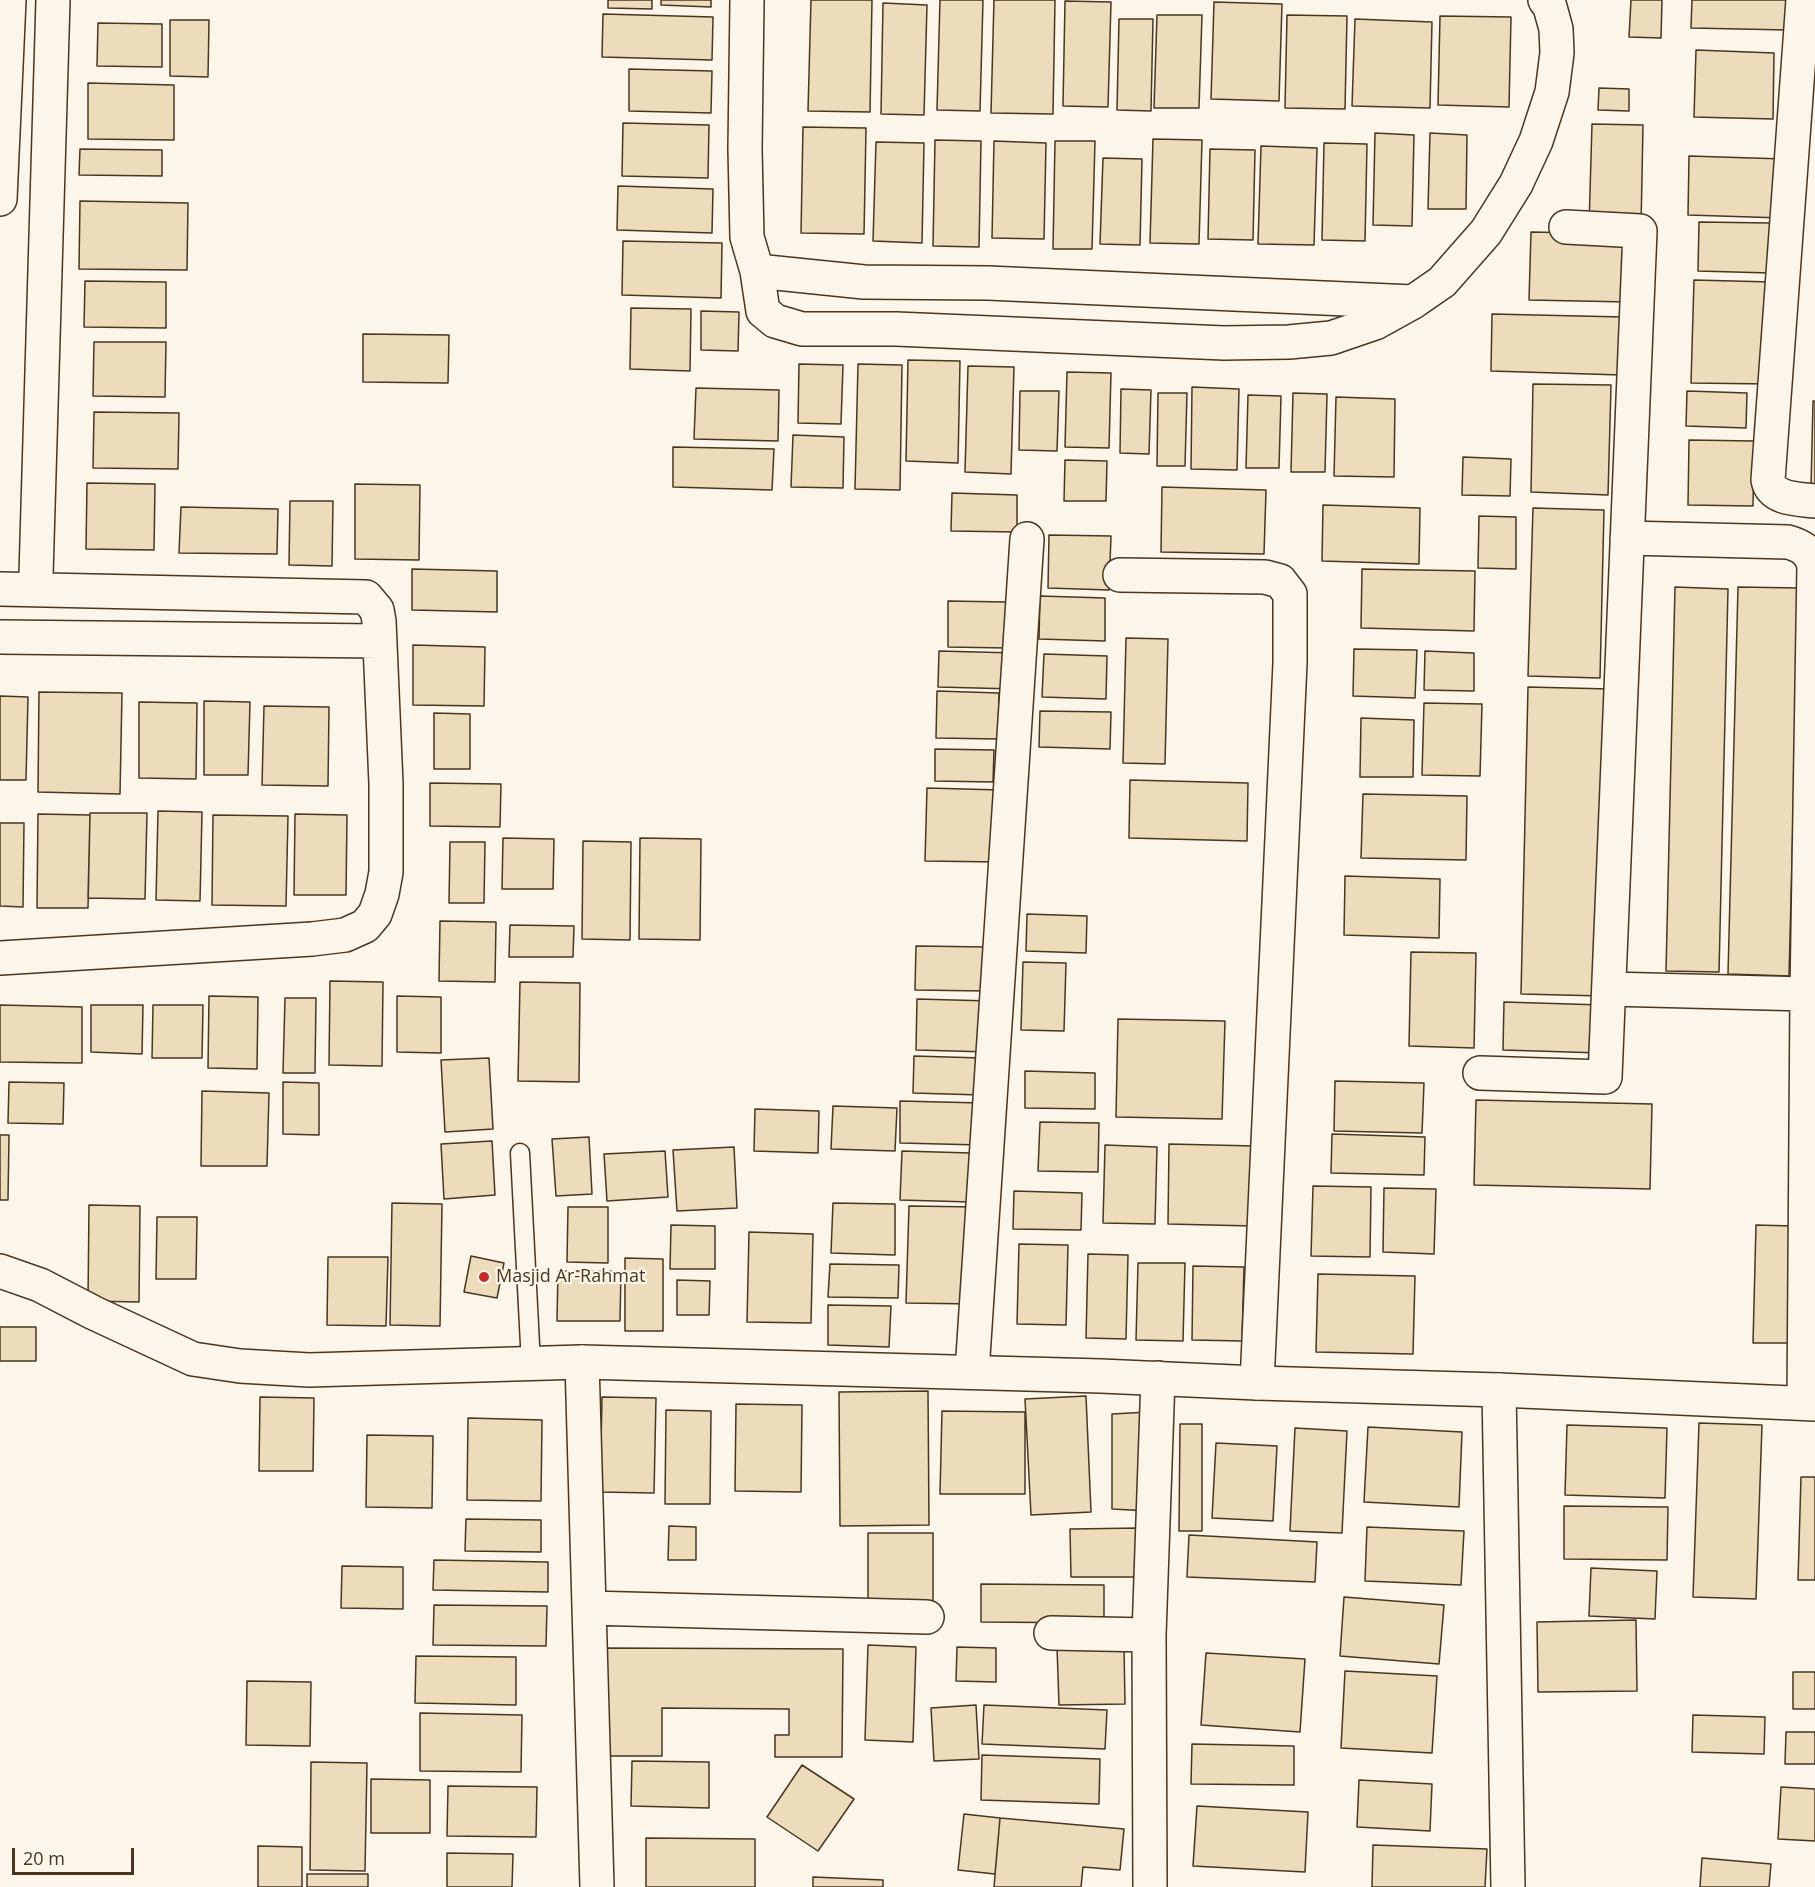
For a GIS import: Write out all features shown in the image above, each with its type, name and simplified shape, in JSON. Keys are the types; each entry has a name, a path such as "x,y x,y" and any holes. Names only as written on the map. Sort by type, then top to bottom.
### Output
{"street":[{"path":"0,199 9,0"},
{"path":"39,590 36,575 53,0"},
{"path":"747,0 744,149 747,237 757,272 763,310 775,321 802,329 896,329 1224,343 1289,342 1332,338 1376,323 1442,282 1486,232 1516,184 1536,141 1552,92 1557,52 1556,29 1550,7 1545,0"},
{"path":"1803,0 1768,480 1772,489 1779,495 1792,499 1815,501"},
{"path":"1480,1073 1605,1077 1640,231 1566,227"},
{"path":"757,272 864,282 988,283 1413,302"},
{"path":"0,1271 40,1285 94,1313 194,1359 240,1366 309,1370 582,1362 1158,1378 1810,1403 1807,994 1814,572 1812,556 1806,550 1788,542 1627,538"},
{"path":"972,1372 1027,539"},
{"path":"1120,575 1265,577 1280,581 1290,594 1290,675 1257,1383"},
{"path":"0,589 361,596 369,599 377,610 386,784 386,873 375,914 365,926 345,935 312,939 0,958"},
{"path":"0,636 379,641"},
{"path":"1609,989 1807,994"},
{"path":"582,1362 597,1887"},
{"path":"1150,1887 1149,1635 1158,1378"},
{"path":"1499,1390 1508,1887"},
{"path":"589,1608 927,1617"},
{"path":"1051,1632 1149,1635"}],"lane":[{"path":"520,1153 531,1364"}],"building":[{"path":"608,0 652,0 652,9 608,8"},
{"path":"661,0 711,0 711,7 661,5"},
{"path":"811,0 872,0 870,112 808,111"},
{"path":"940,0 983,0 980,111 937,110"},
{"path":"994,0 1055,0 1053,114 991,113"},
{"path":"1631,0 1662,0 1661,38 1629,37"},
{"path":"1692,0 1789,0 1788,30 1691,28"},
{"path":"1065,1 1111,2 1108,107 1063,106"},
{"path":"1214,2 1282,4 1279,101 1211,99"},
{"path":"883,3 927,5 924,115 881,114"},
{"path":"603,14 713,17 712,60 602,57"},
{"path":"1157,15 1202,15 1199,108 1154,108"},
{"path":"1287,15 1347,16 1345,109 1285,108"},
{"path":"1440,16 1511,17 1509,107 1438,105"},
{"path":"1119,19 1153,19 1151,111 1117,110"},
{"path":"1355,19 1432,22 1430,108 1352,106"},
{"path":"170,20 209,20 208,77 170,76"},
{"path":"98,23 162,24 162,67 97,66"},
{"path":"1696,50 1774,53 1773,119 1694,117"},
{"path":"629,69 712,71 711,113 629,111"},
{"path":"88,83 174,85 174,140 88,139"},
{"path":"1599,88 1629,89 1629,111 1598,110"},
{"path":"623,123 709,125 708,178 622,176"},
{"path":"1592,124 1643,125 1641,227 1589,226"},
{"path":"803,127 866,128 864,234 801,233"},
{"path":"1375,133 1414,135 1412,226 1373,225"},
{"path":"1430,133 1467,135 1466,209 1428,209"},
{"path":"1153,139 1202,140 1199,244 1150,243"},
{"path":"935,140 981,141 979,247 933,246"},
{"path":"994,141 1046,143 1044,239 992,238"},
{"path":"1055,141 1095,141 1092,249 1053,249"},
{"path":"876,142 924,143 922,243 873,241"},
{"path":"1324,143 1367,144 1365,241 1322,240"},
{"path":"1261,146 1317,148 1314,245 1258,244"},
{"path":"80,149 162,150 162,176 79,175"},
{"path":"1210,149 1255,150 1253,240 1208,239"},
{"path":"1689,156 1784,159 1782,218 1688,215"},
{"path":"1103,158 1142,159 1140,245 1100,244"},
{"path":"618,186 713,189 712,233 617,230"},
{"path":"80,201 188,203 187,270 79,269"},
{"path":"1699,222 1771,223 1770,273 1698,271"},
{"path":"1531,232 1631,234 1629,302 1529,300"},
{"path":"623,241 722,243 721,298 622,295"},
{"path":"1694,280 1772,282 1769,384 1691,383"},
{"path":"85,281 166,282 166,328 84,327"},
{"path":"631,308 691,309 690,371 630,369"},
{"path":"701,311 739,312 738,351 701,350"},
{"path":"1492,314 1623,317 1621,375 1491,371"},
{"path":"363,334 449,335 448,383 363,382"},
{"path":"94,342 166,342 165,397 93,396"},
{"path":"908,360 960,361 958,463 906,461"},
{"path":"799,364 843,365 841,424 798,423"},
{"path":"858,364 902,365 900,490 855,489"},
{"path":"968,366 1014,367 1011,474 965,472"},
{"path":"1067,372 1111,373 1109,448 1065,447"},
{"path":"1533,384 1611,385 1608,495 1531,492"},
{"path":"1192,387 1239,389 1237,470 1191,469"},
{"path":"696,388 779,390 778,441 694,439"},
{"path":"1121,389 1151,390 1149,454 1120,453"},
{"path":"1020,391 1059,391 1057,451 1019,450"},
{"path":"1687,391 1747,393 1746,428 1686,426"},
{"path":"1158,393 1187,393 1185,466 1157,466"},
{"path":"1293,393 1327,394 1325,472 1291,472"},
{"path":"1248,395 1281,396 1279,468 1246,468"},
{"path":"1336,397 1395,399 1394,477 1334,476"},
{"path":"1813,401 1815,401 1815,488 1811,488"},
{"path":"94,412 179,413 178,469 93,468"},
{"path":"793,435 844,437 843,488 791,487"},
{"path":"1689,440 1754,441 1753,506 1688,505"},
{"path":"673,447 774,449 772,490 673,487"},
{"path":"1463,457 1511,459 1510,496 1462,495"},
{"path":"1065,460 1107,461 1106,501 1064,501"},
{"path":"87,483 155,484 154,550 86,549"},
{"path":"355,484 420,485 419,560 355,559"},
{"path":"1162,487 1266,490 1264,554 1161,552"},
{"path":"952,493 1017,495 1017,532 951,531"},
{"path":"290,501 333,501 332,566 289,565"},
{"path":"1323,505 1420,508 1419,564 1322,561"},
{"path":"181,507 278,509 277,554 179,553"},
{"path":"1533,508 1604,510 1600,678 1528,676"},
{"path":"1479,516 1516,517 1516,569 1478,568"},
{"path":"1049,535 1111,536 1109,590 1048,588"},
{"path":"412,569 497,571 497,612 412,610"},
{"path":"1362,569 1475,571 1474,631 1361,628"},
{"path":"1675,587 1728,589 1719,972 1666,971"},
{"path":"1738,587 1799,588 1789,976 1728,974"},
{"path":"1040,596 1105,598 1105,641 1039,639"},
{"path":"948,601 1007,602 1007,648 948,647"},
{"path":"1126,638 1168,639 1165,764 1123,763"},
{"path":"413,645 485,647 484,706 413,705"},
{"path":"1354,649 1417,650 1415,698 1353,696"},
{"path":"939,651 1015,653 1015,689 938,687"},
{"path":"1425,651 1474,653 1474,691 1424,690"},
{"path":"1044,654 1107,656 1106,699 1042,697"},
{"path":"1528,687 1610,689 1603,996 1521,994"},
{"path":"937,691 999,693 998,739 936,738"},
{"path":"39,692 122,693 120,794 38,792"},
{"path":"0,696 28,697 26,780 0,780"},
{"path":"204,701 250,702 248,775 204,775"},
{"path":"139,702 197,703 196,779 139,778"},
{"path":"1424,703 1482,704 1480,776 1422,775"},
{"path":"264,706 329,707 328,786 262,785"},
{"path":"1040,711 1111,712 1110,749 1039,747"},
{"path":"434,713 470,714 470,769 434,769"},
{"path":"1361,718 1414,720 1413,777 1360,777"},
{"path":"935,749 994,750 993,782 935,781"},
{"path":"1130,780 1248,783 1247,841 1129,838"},
{"path":"430,783 501,784 500,827 430,826"},
{"path":"927,788 1001,790 1000,862 925,861"},
{"path":"1363,794 1467,796 1466,860 1361,858"},
{"path":"158,811 202,812 200,901 156,900"},
{"path":"90,813 147,813 145,899 88,898"},
{"path":"38,814 90,815 88,908 37,908"},
{"path":"295,814 347,815 346,895 294,895"},
{"path":"213,815 288,816 286,906 212,905"},
{"path":"0,823 24,823 23,907 0,906"},
{"path":"503,838 554,839 553,889 502,889"},
{"path":"640,838 701,839 700,940 639,939"},
{"path":"583,841 631,842 630,940 582,939"},
{"path":"450,842 485,842 484,903 449,903"},
{"path":"1345,876 1440,879 1439,938 1344,935"},
{"path":"1027,914 1087,916 1086,953 1026,951"},
{"path":"440,921 496,922 495,982 439,981"},
{"path":"510,925 574,926 573,957 509,957"},
{"path":"916,946 988,947 986,991 915,990"},
{"path":"1411,952 1476,953 1474,1048 1409,1046"},
{"path":"1023,962 1066,963 1064,1031 1021,1030"},
{"path":"330,981 383,982 382,1066 329,1065"},
{"path":"520,982 580,983 579,1082 518,1081"},
{"path":"209,996 258,997 257,1069 208,1068"},
{"path":"397,996 441,997 441,1053 397,1052"},
{"path":"285,998 316,998 315,1073 283,1073"},
{"path":"917,999 991,1001 990,1052 916,1050"},
{"path":"1504,1002 1602,1005 1601,1053 1503,1050"},
{"path":"0,1005 82,1007 82,1063 0,1062"},
{"path":"91,1005 143,1005 142,1054 91,1052"},
{"path":"153,1005 203,1005 202,1058 152,1058"},
{"path":"1118,1019 1225,1021 1222,1119 1116,1117"},
{"path":"914,1056 981,1058 981,1095 913,1093"},
{"path":"489,1058 493,1129 445,1132 441,1060"},
{"path":"1025,1071 1095,1073 1095,1109 1025,1108"},
{"path":"1335,1081 1424,1083 1422,1133 1334,1131"},
{"path":"9,1082 64,1083 63,1124 8,1123"},
{"path":"283,1082 319,1083 319,1135 283,1134"},
{"path":"202,1091 269,1093 267,1166 201,1166"},
{"path":"1476,1100 1652,1104 1650,1189 1474,1185"},
{"path":"900,1101 981,1103 980,1145 900,1143"},
{"path":"833,1106 897,1108 895,1151 831,1149"},
{"path":"755,1109 819,1111 818,1153 754,1151"},
{"path":"1040,1122 1099,1123 1098,1172 1038,1171"},
{"path":"1332,1134 1425,1137 1424,1175 1331,1173"},
{"path":"0,1135 9,1135 8,1200 0,1200"},
{"path":"589,1137 592,1194 556,1196 552,1139"},
{"path":"492,1141 495,1195 444,1199 441,1144"},
{"path":"1169,1144 1255,1146 1253,1226 1168,1224"},
{"path":"1105,1145 1157,1147 1155,1224 1103,1223"},
{"path":"734,1147 737,1208 677,1211 673,1150"},
{"path":"665,1151 668,1197 607,1201 604,1154"},
{"path":"902,1151 971,1153 971,1202 900,1200"},
{"path":"1313,1186 1371,1187 1370,1257 1311,1256"},
{"path":"1384,1188 1436,1189 1434,1254 1383,1252"},
{"path":"1014,1191 1082,1193 1081,1230 1013,1229"},
{"path":"392,1203 442,1204 440,1326 390,1325"},
{"path":"833,1203 895,1204 895,1255 831,1253"},
{"path":"89,1205 140,1206 139,1302 88,1301"},
{"path":"909,1206 977,1207 975,1304 906,1303"},
{"path":"568,1207 608,1207 608,1263 567,1262"},
{"path":"157,1217 197,1217 196,1279 156,1279"},
{"path":"671,1225 715,1226 715,1269 670,1269"},
{"path":"1756,1225 1793,1226 1790,1343 1753,1343"},
{"path":"749,1232 813,1234 811,1323 747,1322"},
{"path":"1019,1244 1068,1245 1066,1325 1017,1324"},
{"path":"1088,1254 1128,1255 1126,1339 1086,1338"},
{"name":"Masjid Ar-Rahmat","path":"471,1256 504,1263 497,1298 464,1292"},
{"path":"328,1257 388,1257 386,1326 327,1325"},
{"path":"625,1258 663,1259 663,1331 625,1331"},
{"path":"1138,1263 1185,1263 1183,1341 1136,1340"},
{"path":"830,1264 899,1265 898,1298 828,1297"},
{"path":"1193,1266 1244,1267 1242,1341 1192,1340"},
{"path":"558,1271 621,1271 620,1321 557,1321"},
{"path":"1318,1274 1415,1276 1413,1354 1316,1352"},
{"path":"677,1280 710,1281 709,1315 677,1315"},
{"path":"828,1305 891,1306 889,1347 828,1345"},
{"path":"0,1327 36,1327 36,1361 0,1361"},
{"path":"928,1391 929,1525 840,1526 839,1392"},
{"path":"1086,1396 1091,1512 1031,1515 1025,1399"},
{"path":"260,1397 314,1398 313,1471 259,1471"},
{"path":"602,1397 656,1398 654,1493 600,1492"},
{"path":"736,1404 802,1405 801,1492 735,1491"},
{"path":"666,1410 711,1411 710,1504 665,1504"},
{"path":"942,1411 1025,1412 1025,1494 940,1494"},
{"path":"1149,1412 1149,1511 1112,1509 1112,1414"},
{"path":"468,1418 542,1420 541,1501 467,1500"},
{"path":"1699,1423 1762,1425 1756,1599 1693,1597"},
{"path":"1180,1424 1202,1424 1202,1531 1179,1531"},
{"path":"1567,1425 1667,1428 1665,1498 1565,1495"},
{"path":"1368,1427 1462,1432 1459,1507 1364,1502"},
{"path":"1295,1428 1347,1431 1342,1533 1290,1531"},
{"path":"367,1435 433,1436 432,1508 366,1507"},
{"path":"1216,1443 1277,1446 1273,1521 1212,1518"},
{"path":"1801,1477 1815,1477 1815,1580 1798,1580"},
{"path":"1564,1506 1668,1507 1667,1560 1564,1559"},
{"path":"466,1519 541,1520 541,1552 465,1551"},
{"path":"669,1526 696,1527 696,1560 668,1560"},
{"path":"1367,1527 1464,1531 1461,1585 1365,1581"},
{"path":"1141,1528 1142,1577 1071,1577 1070,1529"},
{"path":"868,1533 933,1533 933,1608 868,1608"},
{"path":"1189,1535 1317,1542 1315,1582 1187,1577"},
{"path":"434,1560 548,1562 548,1592 433,1590"},
{"path":"342,1566 403,1567 403,1609 341,1608"},
{"path":"1591,1568 1657,1571 1655,1619 1589,1616"},
{"path":"981,1584 1104,1585 1104,1623 981,1622"},
{"path":"1344,1597 1444,1605 1439,1664 1340,1656"},
{"path":"434,1605 547,1606 546,1646 433,1645"},
{"path":"1636,1620 1637,1691 1538,1692 1537,1622"},
{"path":"868,1645 916,1647 913,1742 865,1740"},
{"path":"1124,1646 1125,1704 1059,1705 1057,1647"},
{"path":"957,1647 996,1648 996,1682 956,1681"},
{"path":"604,1648 843,1649 842,1757 775,1757 775,1735 789,1735 789,1709 662,1708 662,1756 603,1756"},
{"path":"1206,1653 1305,1659 1300,1732 1201,1725"},
{"path":"416,1656 516,1657 516,1705 415,1703"},
{"path":"1345,1671 1437,1676 1432,1753 1341,1748"},
{"path":"1793,1672 1815,1672 1815,1709 1793,1709"},
{"path":"247,1681 311,1682 310,1746 246,1745"},
{"path":"976,1705 979,1759 934,1761 931,1708"},
{"path":"984,1705 1107,1710 1105,1749 982,1744"},
{"path":"420,1713 522,1715 521,1772 420,1771"},
{"path":"1693,1715 1765,1717 1764,1754 1692,1752"},
{"path":"1786,1732 1815,1732 1815,1764 1785,1764"},
{"path":"1192,1744 1294,1746 1294,1785 1191,1784"},
{"path":"982,1755 1100,1759 1099,1804 981,1800"},
{"path":"632,1761 709,1762 709,1808 631,1806"},
{"path":"311,1762 367,1763 365,1871 310,1870"},
{"path":"802,1765 854,1799 818,1851 767,1817"},
{"path":"371,1779 430,1780 430,1833 371,1833"},
{"path":"1359,1780 1432,1784 1430,1831 1357,1827"},
{"path":"448,1786 537,1787 536,1837 447,1836"},
{"path":"1781,1787 1815,1789 1815,1841 1778,1839"},
{"path":"1197,1806 1308,1812 1305,1872 1193,1866"},
{"path":"964,1814 1000,1818 995,1874 958,1870"},
{"path":"1000,1818 1124,1829 1120,1870 1083,1867 1081,1887 994,1887"},
{"path":"646,1838 755,1839 755,1887 646,1887"},
{"path":"1373,1845 1487,1849 1485,1887 1372,1887"},
{"path":"258,1846 302,1847 302,1887 258,1887"},
{"path":"447,1853 513,1854 512,1887 447,1887"},
{"path":"1702,1858 1771,1864 1769,1887 1700,1887"},
{"path":"307,1874 368,1874 368,1887 307,1887"},
{"path":"813,1877 883,1880 883,1887 813,1887"}],"place":[{"name":"Masjid Ar-Rahmat","path":"484,1277"}]}
